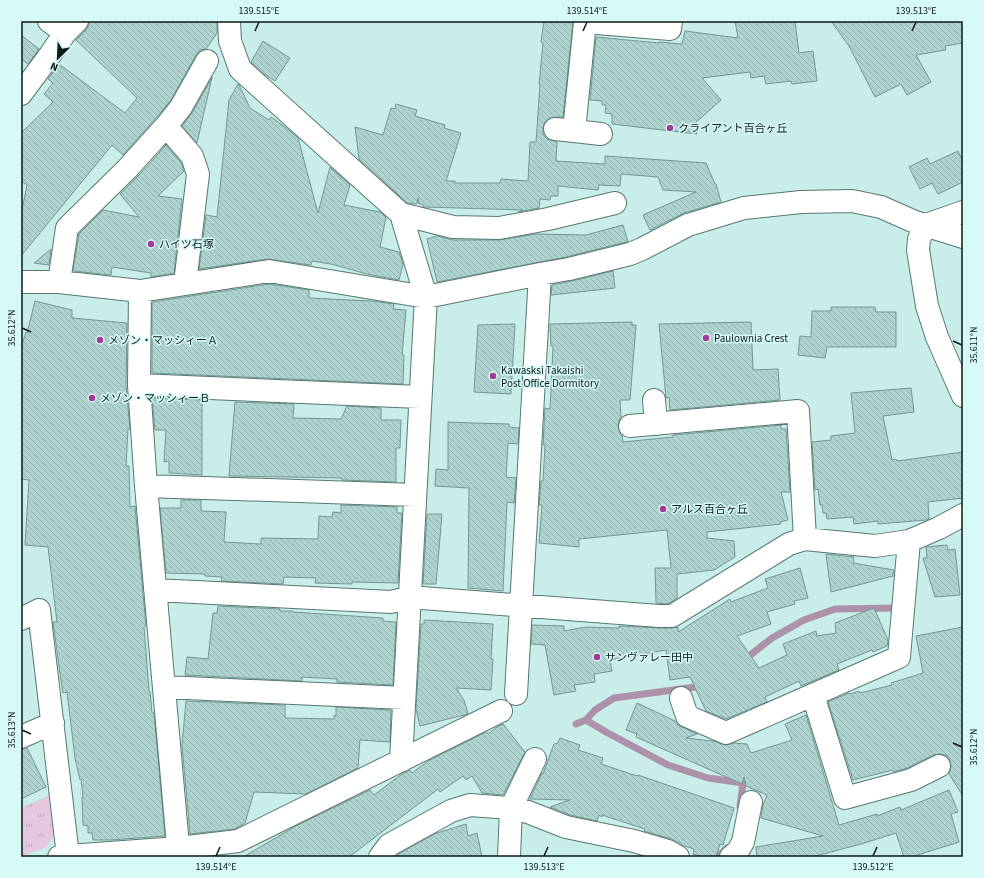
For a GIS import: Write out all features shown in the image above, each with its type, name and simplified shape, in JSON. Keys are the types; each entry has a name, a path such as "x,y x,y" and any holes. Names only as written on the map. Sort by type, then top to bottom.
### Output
{"street":[{"path":"229,21 230,41 240,69 400,214 453,227 499,228 548,219 615,203"},
{"path":"601,134 565,130 585,22 670,29 671,21"},
{"path":"21,94 50,55 64,25"},
{"path":"59,282 67,228 127,169 166,126 181,107 207,61"},
{"path":"166,126 192,156 198,174 185,284"},
{"path":"21,282 59,282 140,292 269,271 426,297 569,269 636,252 688,225 744,208 801,202 852,201 881,207 915,222 963,236"},
{"path":"963,212 926,225 919,240 918,250 927,306 937,337 963,396"},
{"path":"400,214 426,297 401,761"},
{"path":"516,694 540,274"},
{"path":"140,292 139,385 146,486 179,852"},
{"path":"139,385 420,397"},
{"path":"654,400 656,424"},
{"path":"630,426 798,411 805,539"},
{"path":"146,486 415,495"},
{"path":"155,590 391,602 409,597 672,616 789,544 805,539 875,546 909,541 939,528 963,515"},
{"path":"681,698 687,716 726,733 899,657 909,541"},
{"path":"21,618 39,610 53,723 64,857 179,852 238,841 501,712"},
{"path":"164,687 404,698"},
{"path":"813,695 845,798 911,780 939,766"},
{"path":"21,738 53,723"},
{"path":"509,857 511,808 536,759"},
{"path":"731,857 738,851 743,842 751,802"},
{"path":"380,857 389,845 451,811 470,805 511,808 528,812 566,827 634,841 668,851 678,857"}],"green space":[{"path":"50,795 56,833 45,848 21,856 21,808"}],"building":[{"path":"89,21 217,21 217,33 206,49 200,50 196,55 171,100 156,118 123,155 112,145 21,256 21,215 27,185 21,181 21,133 53,102 44,94 53,83 48,79 59,64 125,113 137,98 76,40 86,30 89,25"},
{"path":"544,21 573,21 563,117 550,118 545,122 543,127 543,134 547,139 557,142 556,161 605,164 605,156 706,163 716,184 721,202 684,213 650,230 643,215 696,192 663,190 658,177 621,174 620,186 599,185 598,190 558,186 558,196 551,196 550,200 540,199 539,208 518,212 523,210 423,207 423,204 419,204 418,198 417,204 407,203 359,159 355,127 383,135 391,108 395,109 396,104 417,110 415,116 445,125 444,128 461,133 446,181 455,181 455,183 500,183 501,179 528,181 530,142 536,142 543,43 541,42"},
{"path":"735,21 795,21 799,53 813,51 817,81 792,84 791,81 766,84 764,76 751,78 750,72 702,78 721,100 694,124 697,134 612,124 612,114 605,113 606,105 602,105 602,101 590,100 596,37 682,44 685,31 738,38"},
{"path":"831,21 963,21 963,43 945,46 946,50 916,55 931,82 907,95 901,84 875,97 849,46"},
{"path":"21,35 39,49 28,64 21,59"},
{"path":"263,41 290,58 275,81 264,74 251,62"},
{"path":"212,77 197,143 182,126 192,113"},
{"path":"238,84 250,108 269,120 271,117 298,138 318,213 330,167 350,185 344,205 380,212 386,217 380,247 399,252 403,264 399,280 312,261 311,265 267,259 199,269 206,215 217,217 229,100"},
{"path":"166,145 181,162 184,171 158,196 182,199 174,273 151,277 151,273 112,267 111,275 73,271 79,234 103,210 139,217 120,194"},
{"path":"958,151 963,162 963,182 938,194 932,183 920,189 909,167 927,158 930,164"},
{"path":"623,225 628,242 566,257 437,282 427,239 437,236 453,240 499,240 536,234 586,235"},
{"path":"51,249 49,265 34,263"},
{"path":"613,271 615,288 551,295 552,285"},
{"path":"269,284 309,290 309,298 371,301 394,304 393,309 406,310 402,355 404,355 403,384 152,373 152,302"},
{"path":"35,301 72,310 72,318 127,323 126,385 130,429 128,429 126,466 129,466 130,507 135,506 146,626 144,627 149,691 152,713 154,713 165,836 93,840 92,833 88,833 88,826 83,825 83,797 81,779 80,780 75,758 67,692 63,693 53,622 57,622 48,547 25,545 29,480 21,479 21,348 26,332 27,333"},
{"path":"831,307 875,307 876,312 896,312 896,347 827,347 825,358 798,355 800,336 811,337 812,311 831,311"},
{"path":"632,322 632,325 636,325 630,400 620,400 621,418 618,427 622,435 623,442 673,437 673,435 781,425 781,429 786,429 790,492 781,492 788,520 780,522 781,524 707,532 707,538 734,541 735,557 714,570 677,574 677,598 668,604 656,603 655,568 671,568 667,530 579,539 579,547 539,543 542,505 539,505 541,481 543,481 545,408 550,409 553,346 551,346 550,324"},
{"path":"751,322 753,370 778,369 780,400 670,410 669,397 666,398 659,324"},
{"path":"515,324 511,394 474,392 478,325"},
{"path":"911,388 914,412 883,416 892,460 896,459 897,461 963,452 963,498 928,502 929,519 926,520 878,524 878,521 854,524 853,517 827,519 826,513 823,513 822,505 820,505 818,489 815,490 812,442 831,440 831,436 855,433 851,393"},
{"path":"152,398 202,400 202,475 169,473 169,461 164,462 166,430 155,430"},
{"path":"235,402 294,404 293,418 341,419 347,406 381,408 381,420 401,420 400,448 396,448 396,482 342,480 342,478 229,476"},
{"path":"448,422 509,424 509,427 519,428 518,444 508,443 506,477 516,478 514,503 507,502 503,591 468,588 469,488 435,486 436,469 448,470"},
{"path":"181,500 201,500 201,511 226,512 224,542 261,544 261,538 318,539 319,516 332,517 333,512 341,513 341,505 397,507 397,513 402,513 398,583 315,583 316,578 284,577 283,584 221,581 222,577 205,576 205,574 166,573 160,508 181,508"},
{"path":"427,514 442,514 436,584 423,584"},
{"path":"947,545 948,550 955,549 960,595 935,597 923,558 927,558 926,547"},
{"path":"826,554 854,557 853,563 894,570 893,576 831,592"},
{"path":"800,568 808,598 794,601 795,604 767,612 771,624 737,636 759,668 787,655 783,644 816,631 817,636 836,633 835,623 874,608 888,640 887,646 873,652 872,650 837,664 839,670 801,686 799,681 765,697 767,702 726,719 706,711 690,677 670,680 666,650 610,660 612,671 594,674 595,682 574,685 576,691 554,695 545,645 531,644 532,625 564,626 564,631 586,627 678,627 678,632 730,599 731,602 768,588 765,579"},
{"path":"218,606 280,609 280,611 383,618 383,621 396,622 393,685 337,682 337,679 302,677 302,681 185,675 187,657 208,659 213,613 217,613"},
{"path":"424,620 493,624 491,659 493,659 491,690 456,688 464,700 468,714 420,726 416,709 421,624 424,624"},
{"path":"963,627 963,796 949,774 951,767 950,760 946,755 940,754 933,755 907,768 853,780 828,702 849,693 859,691 860,693 892,685 891,683 923,673 916,636"},
{"path":"186,701 285,705 285,718 334,719 334,715 336,716 336,707 391,710 390,742 360,740 358,768 306,794 254,792 245,823 234,829 190,834 182,745"},
{"path":"637,703 675,721 678,725 697,734 686,738 713,741 726,745 735,743 747,744 751,753 792,740 785,724 806,715 839,825 877,814 877,816 900,807 901,810 949,790 958,812 951,814 959,842 911,857 904,857 896,833 812,857 757,857 756,847 823,836 761,818 763,805 767,795 746,786 744,777 742,784 636,737 637,734 626,730"},
{"path":"503,724 525,752 503,795 482,793 472,776 466,780 463,776 440,792 438,789 349,857 243,857 296,826 370,790 374,795 402,774 410,770 412,773 428,761 486,732 488,734"},
{"path":"560,738 580,745 578,750 603,758 601,764 734,808 723,845 720,844 716,857 703,857 693,854 694,849 684,846 672,839 644,831 645,829 602,815 602,817 599,815 597,821 570,815 550,807 570,800 530,799 542,773 543,774 554,744 558,743"},
{"path":"27,748 46,787 21,799 21,749"},
{"path":"466,824 468,836 477,833 482,857 396,857 434,834"}],"waterway":[{"path":"744,660 772,638 804,620 835,609 895,608"},
{"path":"576,724 586,720 595,710 614,698 703,686"},
{"path":"586,720 668,765 708,778 743,783 740,807"},
{"path":"718,857 727,848"}],"place":[{"name":"クライアント百合ヶ丘","path":"670,128"},
{"name":"ハイツ石塚","path":"151,244"},
{"name":"Paulownia Crest","path":"706,338"},
{"name":"メゾン・マッシィーＡ","path":"100,340"},
{"name":"Kawasksi Takaishi Post Office Dormitory","path":"493,376"},
{"name":"メゾン・マッシィーＢ","path":"92,398"},
{"name":"アルス百合ヶ丘","path":"663,509"},
{"name":"サンヴァレー田中","path":"597,657"}]}
